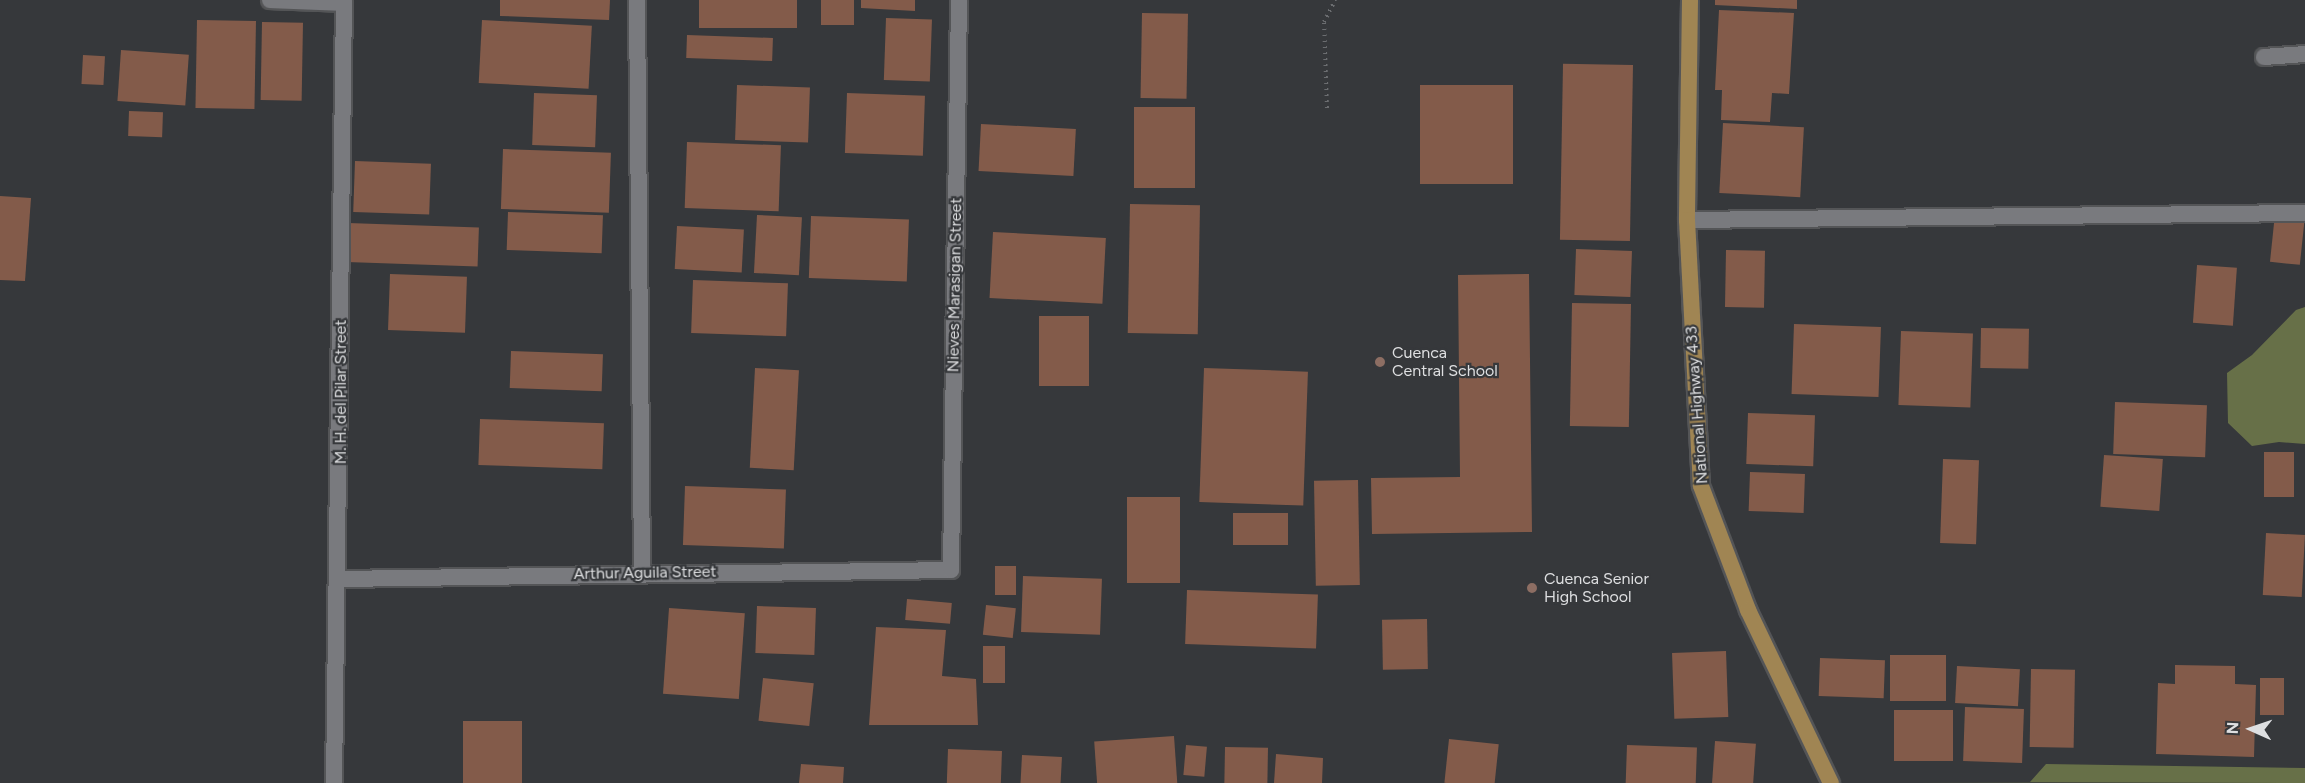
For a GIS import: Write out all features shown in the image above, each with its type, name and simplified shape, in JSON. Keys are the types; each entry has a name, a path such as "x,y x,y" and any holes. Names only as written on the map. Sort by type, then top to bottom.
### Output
{"main road":[{"name":"National Highway 433","path":"1690,0 1688,220 1701,486 1748,610 1831,783"}],"street":[{"path":"270,0 344,1"},
{"path":"637,0 642,572"},
{"name":"Nieves Marasigan Street","path":"951,570 959,0"},
{"name":"M. H. del Pilar Street","path":"334,783 339,579 344,1"},
{"path":"2265,57 2305,54"},
{"path":"1688,220 2305,213"},
{"name":"Arthur Aguila Street","path":"339,579 642,572 951,570"}],"path":[{"path":"1327,108 1323,22 1335,0"}],"green space":[{"path":"2305,307 2305,444 2279,442 2252,446 2228,423 2227,373 2252,355 2296,310"},
{"path":"2046,764 2305,768 2305,783 1910,782 2030,782"}],"building":[{"path":"500,0 610,0 609,20 500,16"},
{"path":"699,0 797,0 797,28 699,28"},
{"path":"821,0 854,0 854,25 821,25"},
{"path":"861,0 915,0 915,11 861,8"},
{"path":"1715,0 1797,0 1797,9 1715,5"},
{"path":"1719,10 1794,13 1789,94 1772,93 1770,122 1721,120 1722,90 1715,90"},
{"path":"1142,13 1188,14 1187,99 1141,98"},
{"path":"886,18 932,20 930,82 884,80"},
{"path":"197,20 256,21 254,109 195,108"},
{"path":"482,20 592,26 589,89 479,83"},
{"path":"262,22 303,23 302,101 261,100"},
{"path":"687,35 773,38 772,61 686,58"},
{"path":"121,50 189,55 185,106 117,101"},
{"path":"83,55 105,56 103,85 81,84"},
{"path":"1563,64 1633,65 1630,241 1560,240"},
{"path":"737,85 810,88 808,143 735,140"},
{"path":"1420,85 1513,85 1513,184 1420,184"},
{"path":"534,93 597,95 595,147 532,145"},
{"path":"847,93 925,96 923,156 845,153"},
{"path":"1134,107 1195,107 1195,188 1134,188"},
{"path":"129,111 163,112 162,137 128,136"},
{"path":"1723,123 1804,127 1800,197 1719,193"},
{"path":"981,124 1076,129 1073,176 979,171"},
{"path":"687,142 781,145 779,211 685,208"},
{"path":"503,149 611,153 609,213 501,209"},
{"path":"355,161 431,164 429,215 353,212"},
{"path":"0,196 31,198 25,281 0,280"},
{"path":"1130,204 1200,205 1198,334 1128,333"},
{"path":"508,212 603,215 602,253 507,250"},
{"path":"2275,214 2305,217 2300,265 2270,262"},
{"path":"757,215 802,217 799,275 754,273"},
{"path":"811,216 909,219 907,281 809,278"},
{"path":"348,223 479,228 478,267 347,262"},
{"path":"677,226 744,230 742,272 675,269"},
{"path":"993,232 1106,238 1102,304 990,298"},
{"path":"1576,249 1632,251 1630,297 1574,295"},
{"path":"1726,250 1765,251 1764,308 1725,307"},
{"path":"2197,265 2237,268 2233,326 2193,323"},
{"path":"390,274 467,277 465,333 388,330"},
{"path":"1529,274 1532,532 1372,534 1371,478 1460,477 1458,275"},
{"path":"693,280 788,283 786,336 691,333"},
{"path":"1572,303 1631,304 1629,427 1570,426"},
{"path":"1039,316 1089,316 1089,386 1039,386"},
{"path":"1794,324 1881,327 1879,397 1792,394"},
{"path":"1981,328 2029,329 2028,369 1980,368"},
{"path":"1901,331 1973,334 1970,407 1898,405"},
{"path":"511,351 603,354 602,391 510,388"},
{"path":"755,368 799,370 794,470 750,468"},
{"path":"1204,368 1308,372 1303,506 1199,502"},
{"path":"2115,402 2207,405 2205,457 2113,454"},
{"path":"1748,413 1815,415 1813,466 1746,464"},
{"path":"480,419 604,423 602,469 478,465"},
{"path":"2264,452 2294,452 2294,497 2264,497"},
{"path":"2104,455 2163,459 2159,511 2100,507"},
{"path":"1943,459 1979,460 1976,544 1940,543"},
{"path":"1750,472 1805,474 1804,513 1749,511"},
{"path":"1358,480 1360,585 1316,586 1314,481"},
{"path":"685,486 786,490 784,548 683,545"},
{"path":"1127,497 1180,497 1180,583 1127,583"},
{"path":"1233,513 1288,513 1288,545 1233,545"},
{"path":"2266,533 2305,535 2302,597 2263,595"},
{"path":"995,566 1016,566 1016,595 995,595"},
{"path":"1023,576 1102,579 1100,635 1021,632"},
{"path":"1187,590 1318,595 1316,649 1185,644"},
{"path":"907,599 952,603 950,624 905,620"},
{"path":"986,605 1016,608 1013,638 983,635"},
{"path":"757,606 816,608 814,655 755,653"},
{"path":"669,608 745,613 739,699 663,694"},
{"path":"1427,619 1428,669 1383,670 1382,620"},
{"path":"876,627 946,630 942,676 976,679 978,725 869,725"},
{"path":"983,646 1005,646 1005,683 983,683"},
{"path":"1726,651 1728,717 1674,719 1672,653"},
{"path":"1890,655 1946,655 1946,701 1890,701"},
{"path":"1820,658 1885,660 1884,698 1819,696"},
{"path":"2175,665 2235,666 2235,684 2256,685 2254,757 2156,754 2158,683 2175,684"},
{"path":"1957,666 2020,669 2018,706 1955,703"},
{"path":"2031,669 2075,670 2074,748 2030,747"},
{"path":"763,678 814,683 809,726 759,721"},
{"path":"2260,678 2284,678 2284,715 2260,715"},
{"path":"1965,707 2024,709 2022,763 1963,761"},
{"path":"1894,710 1953,710 1953,761 1894,761"},
{"path":"463,721 522,721 522,783 463,783"},
{"path":"1174,736 1177,783 1097,783 1094,742"},
{"path":"1449,739 1499,744 1495,783 1444,783"},
{"path":"1715,741 1756,744 1753,783 1712,783"},
{"path":"1186,745 1207,747 1204,777 1183,775"},
{"path":"1627,745 1697,747 1696,783 1626,783"},
{"path":"1225,747 1268,748 1267,783 1224,783"},
{"path":"948,749 1002,751 1001,783 947,783"},
{"path":"1276,754 1323,758 1322,783 1274,783"},
{"path":"1022,755 1062,757 1061,783 1021,783"},
{"path":"801,764 844,767 843,783 799,783"}],"place":[{"name":"Cuenca Central School","path":"1380,362"},
{"name":"Cuenca Senior High School","path":"1532,588"}]}
